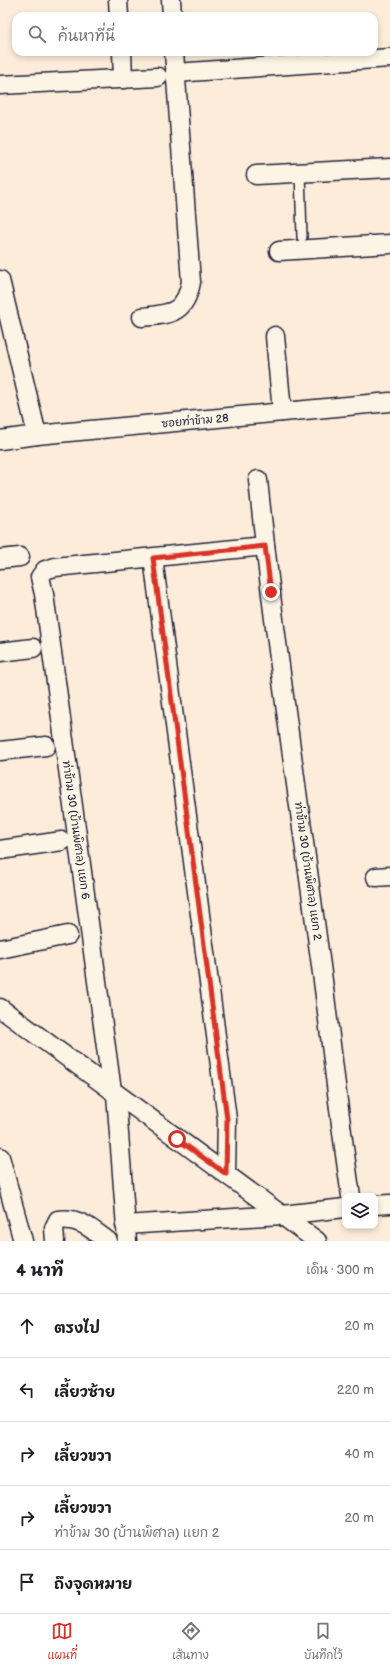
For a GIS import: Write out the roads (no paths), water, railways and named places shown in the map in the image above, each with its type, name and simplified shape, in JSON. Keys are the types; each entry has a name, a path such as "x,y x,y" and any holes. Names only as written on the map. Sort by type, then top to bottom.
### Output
{"street":[{"path":"118,0 119,12"},
{"path":"171,0 172,12"},
{"path":"122,56 123,79"},
{"path":"142,317 163,315 181,307 188,296 191,282 167,75 173,56"},
{"path":"0,85 123,79 390,58"},
{"path":"256,175 390,168"},
{"path":"279,251 390,244"},
{"path":"0,280 37,435"},
{"path":"275,336 282,412"},
{"name":"ซอยท่าข้าม 28","path":"0,440 37,435 390,402"},
{"name":"ท่าข้าม 30 (บ้านพิศาล) แยก 2","path":"258,480 265,546 351,1193"},
{"path":"226,1174 227,1119 153,558 265,546"},
{"path":"0,559 20,557"},
{"name":"ท่าข้าม 30 (บ้านพิศาล) แยก 6","path":"126,1233 114,1093 44,594 40,577 45,570 55,567 153,558"},
{"path":"0,652 33,648"},
{"path":"0,751 46,746"},
{"path":"0,850 62,841"},
{"path":"0,949 68,935"},
{"path":"0,1008 317,1241"},
{"path":"0,1157 23,1241"},
{"path":"378,1205 390,1204"},
{"path":"126,1233 342,1208"},
{"path":"55,1241 54,1228 58,1220 70,1219 81,1223 108,1241"}],"lane":[{"path":"300,172 302,237"}]}
